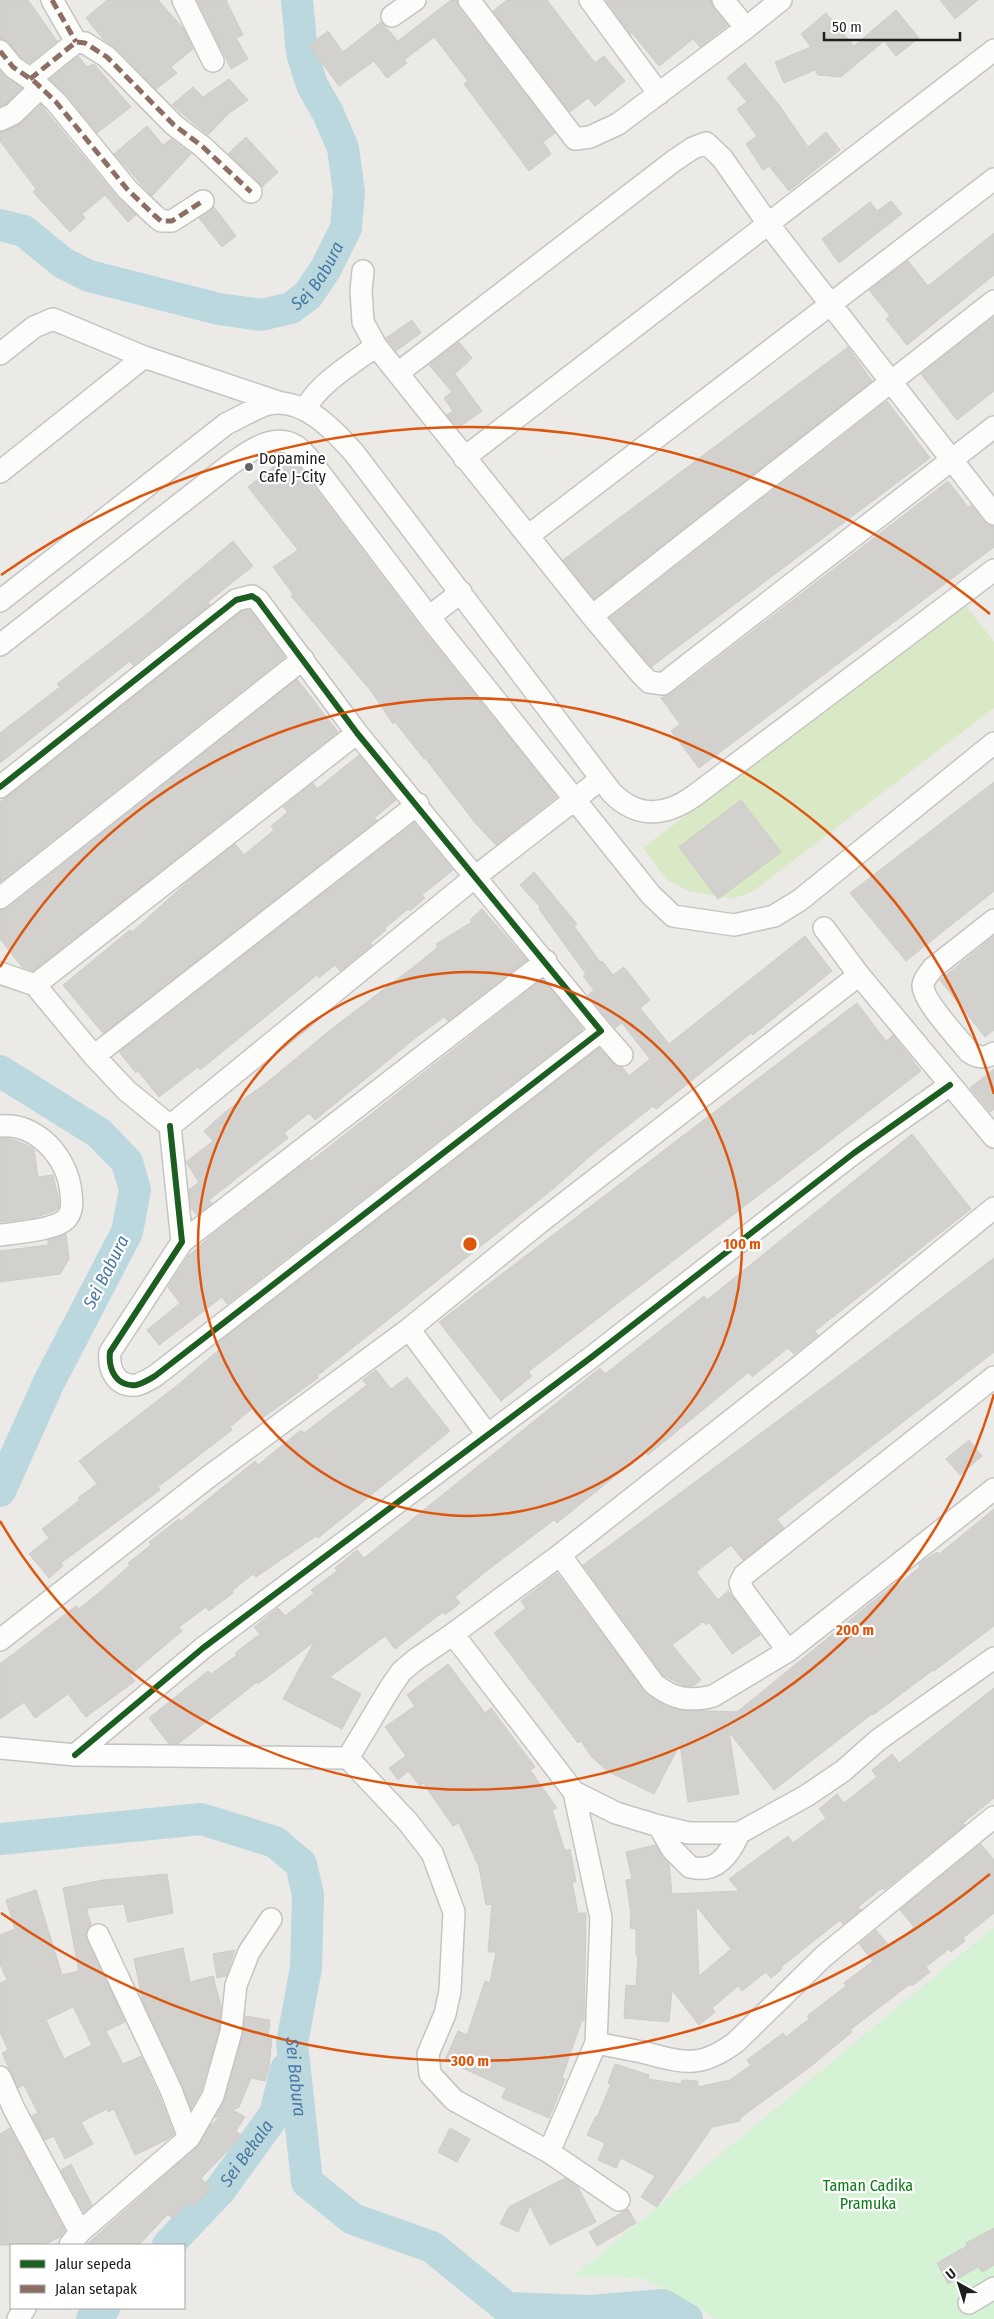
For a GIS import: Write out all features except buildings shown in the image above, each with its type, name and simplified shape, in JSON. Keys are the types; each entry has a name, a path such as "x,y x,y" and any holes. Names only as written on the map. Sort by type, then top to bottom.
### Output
{"street":[{"path":"52,0 76,42"},
{"path":"183,0 213,61"},
{"path":"392,16 415,0"},
{"path":"469,0 575,139 590,137 618,124 660,94 781,0"},
{"path":"590,0 660,94"},
{"path":"723,0 746,28"},
{"path":"0,120 13,114 35,84 76,42 81,41 107,57 174,125 203,148 251,192"},
{"path":"464,458 994,50"},
{"path":"0,51 13,67 56,102 127,189 161,220 172,222 203,201"},
{"path":"398,373 692,148 706,143 714,149 769,225 892,380 994,514"},
{"path":"528,536 994,179"},
{"path":"363,271 361,290 363,322 376,346 592,616 649,682 650,690 670,679 994,426"},
{"path":"592,616 994,301"},
{"path":"0,354 34,327 53,319 144,356 286,405 306,410 332,428 356,454 601,779 621,802 634,810 664,811 681,806 994,570"},
{"path":"306,410 312,398 376,346"},
{"path":"0,472 144,356"},
{"path":"0,601 226,424 266,405 286,405"},
{"path":"0,645 236,460 269,442 282,441 297,447 310,460 429,617 651,895 673,916 734,925 774,916 800,900 994,743"},
{"path":"52,561 74,587"},
{"path":"429,617 460,592"},
{"path":"0,787 227,608 246,596 252,596 258,600 357,733 418,804 475,878 546,961 622,1055"},
{"path":"0,898 303,660"},
{"path":"36,985 357,733"},
{"path":"170,1126 475,878 601,779"},
{"path":"94,1056 418,804"},
{"path":"994,920 933,968 925,978 923,986 927,998 969,1052 978,1057 988,1056 994,1052"},
{"path":"824,928 859,975 994,1137"},
{"path":"546,961 182,1242 110,1352 109,1364 117,1380 137,1385 155,1376 601,1031"},
{"path":"0,973 36,985 94,1056 127,1091 170,1126 182,1242"},
{"path":"0,1640 207,1478 410,1329 539,1222 859,975"},
{"path":"75,1755 203,1648 593,1356 854,1152 950,1085"},
{"path":"0,1126 9,1125 34,1133 60,1158 70,1183 73,1206 66,1220 52,1225 0,1235"},
{"path":"348,1758 401,1672 415,1660 560,1555 800,1366 994,1208"},
{"path":"410,1329 487,1434"},
{"path":"788,1651 742,1589 740,1583 744,1576 994,1378"},
{"path":"560,1555 654,1684 674,1696 694,1700 712,1696 788,1651 994,1489"},
{"path":"453,1634 574,1792 601,1918 596,2043 550,2152"},
{"path":"574,1792 616,1813 659,1826 689,1833 739,1833 806,1796 843,1771 878,1740 994,1658"},
{"path":"0,1748 75,1755 348,1758 408,1822 432,1853 454,1912 450,1990 446,2014 428,2054 430,2074 454,2100 550,2152 619,2200"},
{"path":"596,2043 682,2062 699,2061 724,2052 824,1956 994,1817"},
{"path":"659,1826 672,1849 690,1867 707,1868 719,1862 734,1847 739,1833"},
{"path":"0,2077 75,2238 189,2138 213,2096 231,2032 236,1985 249,1952 271,1919"},
{"path":"98,1935 171,2090 189,2138"},
{"path":"968,2303 994,2288"}],"green space":[{"path":"964,603 994,642 994,708 752,892 732,899 689,891 667,880 643,848"},
{"name":"Taman Cadika Pramuka","path":"994,1927 994,2319 716,2319 693,2303 642,2278 574,2276"}],"waterway":[{"name":"Sei Babura","path":"0,225 24,231 63,263 89,276 219,309 261,315 291,308 308,295 325,270 346,228 349,192 343,148 328,113 312,85 302,53 297,0"},
{"name":"Sei Babura","path":"0,1071 99,1133 127,1162 135,1190 127,1232 49,1382 0,1491"},
{"name":"Sei Babura","path":"0,1839 201,1819 275,1842 301,1864 308,1895 306,1968 292,2043 307,2182 353,2219 432,2247 507,2308 590,2311 663,2305 687,2319"},
{"name":"Sei Bekala","path":"169,2244 220,2190 275,2114 286,2069"},
{"name":"Sei Bekala","path":"92,2319 103,2309"}],"marked path":[{"path":"52,0 76,42"},
{"path":"30,79 76,42 85,43 107,57 174,125 203,147 251,192"},
{"path":"0,51 13,67 35,82 56,102 127,189 161,221 172,221 203,201"}],"cycle path":[{"path":"0,787 236,600 252,596 258,600 357,733 601,1031 155,1376 136,1385 129,1385 118,1380 115,1376 110,1365 110,1352 182,1242 170,1126"},
{"path":"75,1755 203,1648 593,1356 854,1153 950,1085"}],"place":[{"name":"Dopamine Cafe J-City","path":"249,467"}]}
